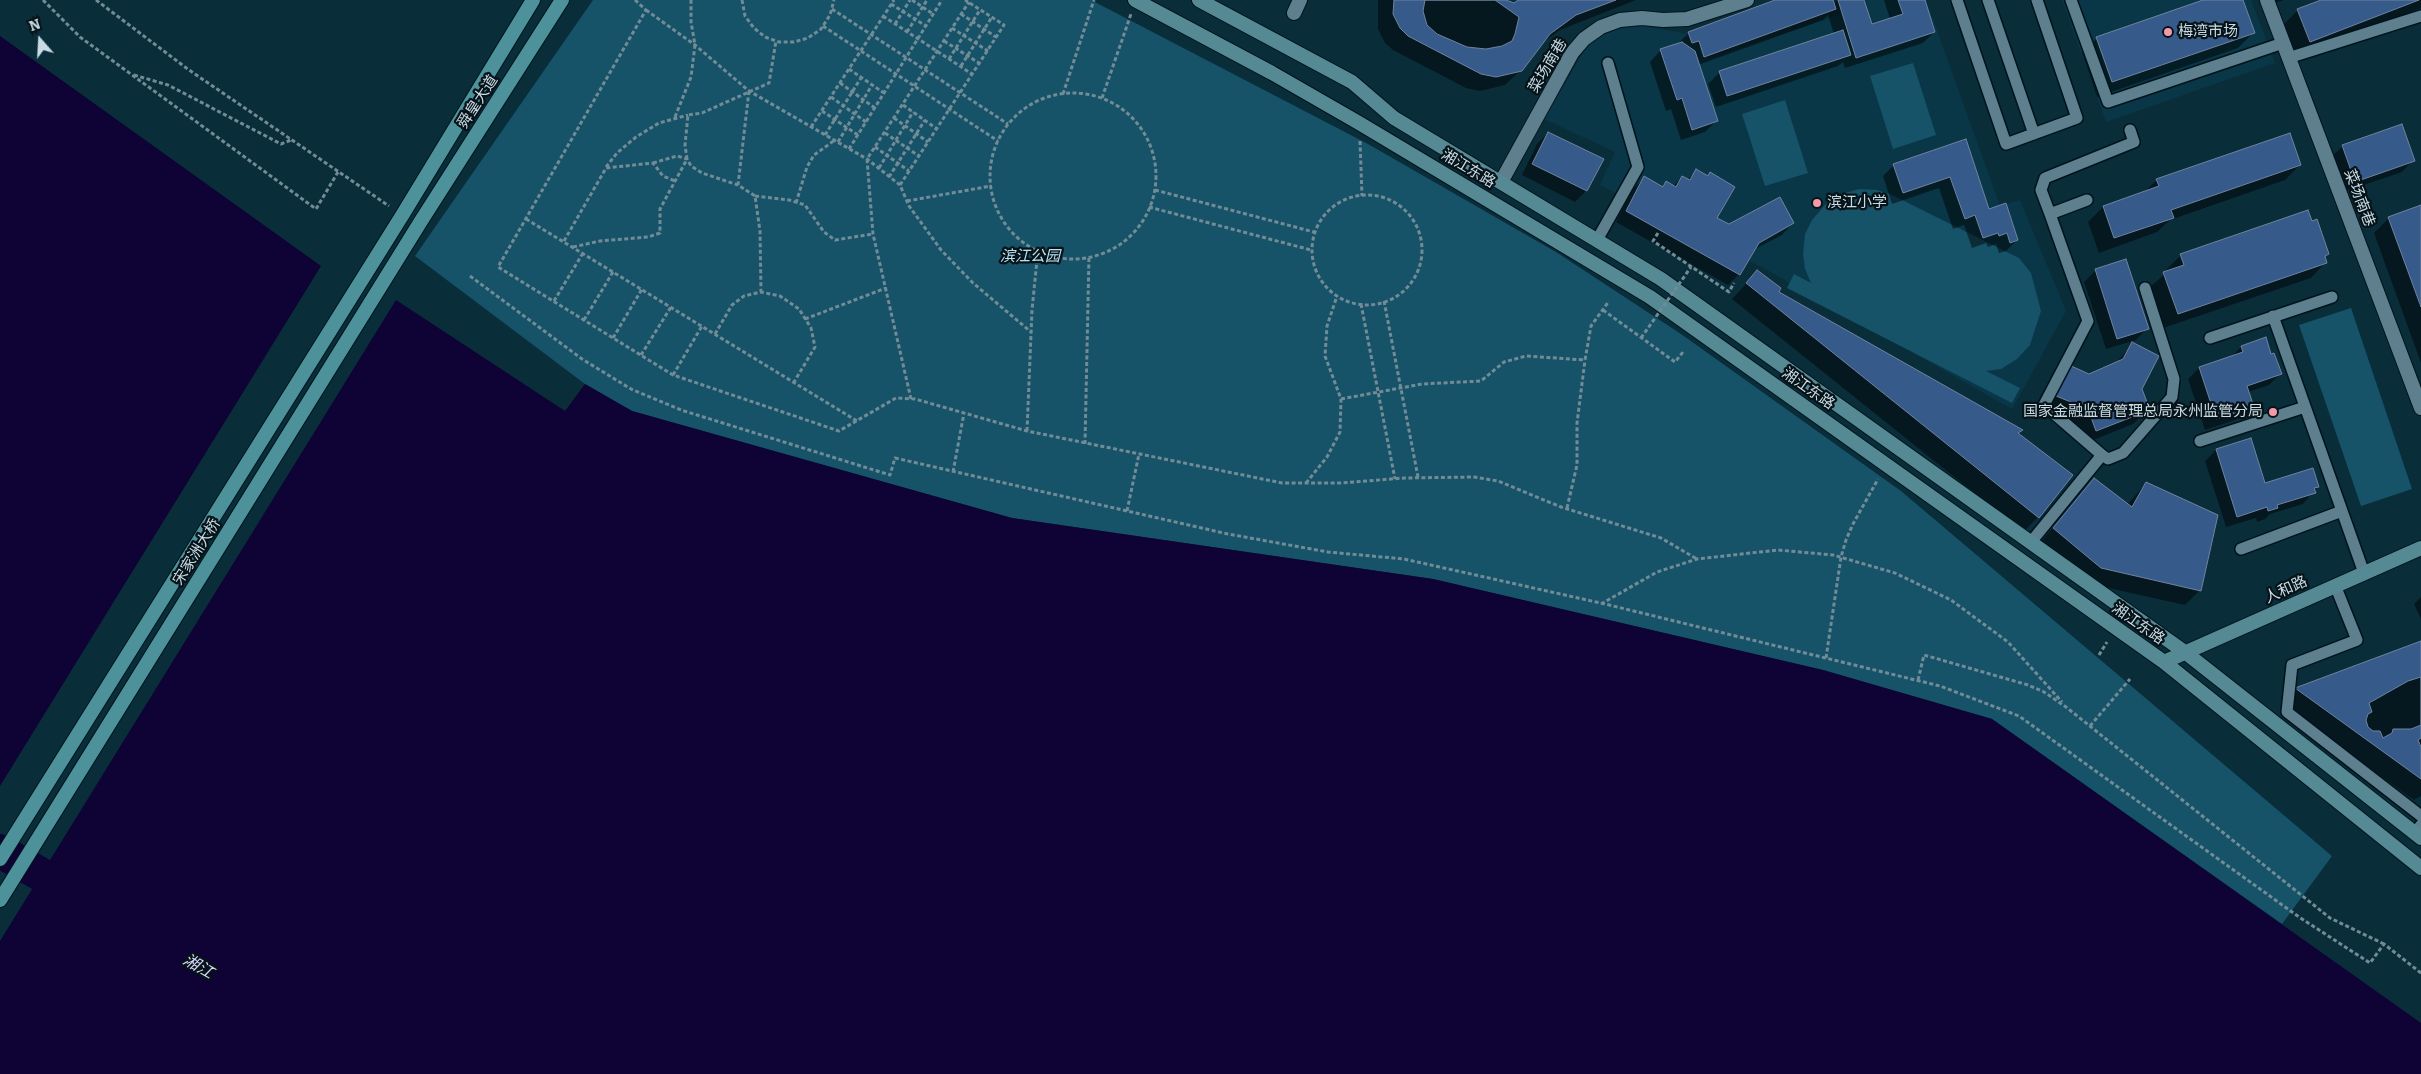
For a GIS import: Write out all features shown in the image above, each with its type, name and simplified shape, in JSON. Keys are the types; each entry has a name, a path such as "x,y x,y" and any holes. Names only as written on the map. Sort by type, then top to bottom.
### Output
{"main road":[{"name":"舜皇大道","path":"403,214 532,0"},
{"name":"舜皇大道","path":"421,221 562,0"},
{"name":"湘江东路","path":"1135,0 1272,73 1359,123 1650,297 2164,662 2421,868"},
{"name":"湘江东路","path":"1199,0 1352,82 1394,118 1662,279 2186,653 2419,832"},
{"name":"宋家洲大桥","path":"0,859 403,214"},
{"name":"宋家洲大桥","path":"0,900 421,221"},
{"name":"人和路","path":"2164,662 2421,548"}],"street":[{"path":"1294,13 1300,0"},
{"name":"菜场南巷","path":"1501,182 1572,53 1584,39 1601,27 1620,20 1642,18 1663,20 1687,19 1747,0"},
{"name":"菜场南巷","path":"2267,0 2421,408"}],"lane":[{"path":"1957,0 2006,144 2077,118 2037,0"},
{"path":"1988,0 2034,134"},
{"path":"2071,0 2108,102 2283,43"},
{"path":"2288,58 2421,16"},
{"path":"1597,240 1638,166 1608,64"},
{"path":"2130,130 2134,142 2045,178 2041,190 2088,321 2044,405 2108,459 2123,453 2172,397 2174,379 2145,288"},
{"path":"2050,214 2087,200"},
{"path":"2210,338 2332,297"},
{"path":"2273,316 2364,573"},
{"path":"2200,442 2305,407"},
{"path":"2031,542 2102,455"},
{"path":"2241,549 2342,511"},
{"path":"2335,586 2357,640 2292,665 2287,712 2421,816"}],"path":[{"path":"43,0 80,36 316,209 338,172"},
{"path":"96,0 189,70 390,206"},
{"path":"634,0 695,46 749,91 867,159 900,185 907,201 941,250 973,283 1031,332"},
{"path":"675,117 691,77 695,46 691,22 691,0"},
{"path":"742,0 745,16 754,28 765,37 776,41 794,42 808,38 823,26 832,9 834,0"},
{"path":"811,127 894,0"},
{"path":"895,24 911,0 933,14"},
{"path":"907,32 928,0"},
{"path":"1063,94 1094,0"},
{"path":"1102,98 1135,0"},
{"path":"849,149 940,1"},
{"path":"900,185 1004,25 967,1 961,14 867,159 874,234 911,399"},
{"path":"891,4 926,26"},
{"path":"832,9 1008,124"},
{"path":"646,10 498,267 672,374 839,431 896,398 911,399 1027,431 1282,483 1340,483 1395,478 1474,477 1498,480 1567,508 1661,538 1697,559"},
{"path":"949,59 980,10"},
{"path":"961,14 996,37"},
{"path":"883,16 972,74"},
{"path":"961,66 992,17"},
{"path":"823,26 998,141"},
{"path":"952,28 988,51"},
{"path":"944,40 979,63"},
{"path":"564,241 606,168 617,153 636,137 659,123 675,117 702,113 769,83 776,41"},
{"path":"849,69 884,93"},
{"path":"132,75 168,85 281,144 292,140"},
{"path":"825,135 861,78"},
{"path":"840,83 875,108"},
{"path":"796,203 807,167 814,155 836,141 872,85"},
{"path":"738,186 749,91"},
{"path":"1082,92 1109,100 1133,117 1150,141 1157,169 1155,190 1150,207 1141,224 1123,242 1099,254 1073,259 1047,255 1024,243 1005,224 993,200 990,174 994,148 1008,124 1026,107 1053,95 1063,94 1082,92"},
{"path":"831,97 866,122"},
{"path":"903,104 936,129"},
{"path":"822,111 858,135"},
{"path":"879,168 913,112"},
{"path":"688,115 685,145 687,159 691,166 702,173 738,186 755,196 805,206 824,232 835,240 874,234"},
{"path":"894,118 928,142"},
{"path":"890,177 925,120"},
{"path":"1359,123 1362,196"},
{"path":"885,133 919,156"},
{"path":"875,147 909,171"},
{"path":"606,168 653,163 677,156 687,159"},
{"path":"573,247 600,241 648,237 660,233 660,210 687,159"},
{"path":"653,163 663,176 675,181"},
{"path":"907,201 991,186"},
{"path":"1155,190 1314,232"},
{"path":"1373,195 1390,200 1405,210 1416,225 1421,242 1421,259 1415,276 1404,290 1384,301 1371,304 1353,303 1337,296 1324,284 1315,268 1311,250 1314,232 1324,216 1337,203 1362,196 1373,195"},
{"path":"755,196 760,231 761,292"},
{"path":"1150,207 1311,250"},
{"path":"526,219 857,421"},
{"path":"1658,234 1654,241 1729,292 1734,283"},
{"path":"1027,431 1031,332 1038,250"},
{"path":"554,301 583,253"},
{"path":"1085,444 1089,256"},
{"path":"1641,338 1691,267"},
{"path":"584,320 613,272"},
{"path":"470,276 582,359 631,388 681,410 890,475 894,458 1228,534 1328,552 1404,559 1602,604 1940,686 2018,716 2299,917 2370,963 2384,944"},
{"path":"805,319 886,288"},
{"path":"613,338 642,289"},
{"path":"714,334 732,304 744,296 761,292 780,296 798,309 812,328 815,346 794,382"},
{"path":"1305,483 1327,457 1340,432 1341,398 1325,356 1327,326 1337,296"},
{"path":"1567,508 1577,465 1577,423 1591,326 1609,300"},
{"path":"1384,301 1418,478"},
{"path":"1361,304 1395,478"},
{"path":"641,355 671,307"},
{"path":"1603,310 1676,362 1683,352"},
{"path":"672,374 702,326"},
{"path":"1341,398 1422,384 1481,381 1504,362 1526,356 1585,360"},
{"path":"953,472 964,413"},
{"path":"1127,511 1139,454"},
{"path":"1826,658 1841,557 1853,524 1886,465"},
{"path":"1602,604 1657,572 1697,559 1778,550 1841,557 1895,573 1951,600 2008,642 2066,707"},
{"path":"2099,655 2107,642"},
{"path":"1918,680 1924,655 2028,685 2044,692 2066,707 2330,918 2384,944 2421,973"},
{"path":"2090,726 2130,679"}],"shaded area":[{"name":"滨江小学","path":"1839,0 1926,0 2000,206 2020,200 2066,311 2012,409 1765,269 1600,185 1615,152 1544,119 1587,46 1609,30 1638,25 1688,34 1709,58 1842,14"},
{"name":"梅湾市场","path":"2062,0 2251,0 2275,63 2106,122"}],"green space":[{"name":"滨江公园","path":"593,0 1091,0 1368,144 1556,252 1681,334 1901,491 2332,856 2282,924 1992,719 1823,670 1433,579 1012,518 632,411 585,384 415,256"},
{"path":"1913,63 1936,135 1893,149 1870,76"},
{"path":"1785,100 1808,173 1765,186 1742,114"},
{"path":"1859,189 1877,190 1890,194 2019,258 2031,273 2041,311 2030,345 2017,359 2001,369 1986,371 2020,388 2012,403 1787,288 1794,274 1811,283 1805,269 1803,254 1805,234 1812,220 1825,205 1845,193"},
{"path":"2351,308 2412,489 2361,506 2299,325"}],"water":[{"path":"0,36 321,266 0,786"},
{"path":"396,300 565,411 585,384 632,411 1012,518 1433,579 1823,670 1992,719 2421,1023 2421,1074 0,1074 0,941"}],"building":[{"path":"1394,0 1506,0 1514,3 1518,0 1616,0 1576,15 1550,34 1522,71 1496,77 1481,74 1408,36 1400,28 1393,14"},
{"path":"1425,0 1495,0 1519,17 1515,34 1512,41 1502,46 1486,49 1467,47 1437,34 1427,25 1423,11"},
{"path":"1775,0 1833,0 1836,9 1704,57 1699,41 1692,43 1688,32"},
{"path":"1838,0 1864,0 1872,24 1903,14 1898,0 1925,0 1935,32 1856,58"},
{"path":"2203,0 2243,0 2255,33 2112,82 2096,37"},
{"path":"2321,0 2419,0 2310,42 2297,9"},
{"path":"1843,30 1851,55 1727,96 1719,71"},
{"path":"1682,42 1695,51 1718,121 1692,130 1682,98 1677,100 1660,49"},
{"path":"2402,124 2415,161 2355,182 2342,145"},
{"path":"1548,132 1604,159 1587,191 1532,164"},
{"path":"2290,133 2301,165 2171,210 2174,218 2114,238 2103,206 2159,186 2156,179"},
{"path":"1966,139 1989,209 2006,203 2018,240 2010,243 2007,233 1999,236 1998,233 1983,238 1975,215 1965,219 1950,177 1903,193 1893,164"},
{"path":"1696,169 1708,176 1710,172 1735,187 1717,218 1729,224 1780,197 1794,223 1759,243 1740,275 1626,211 1644,176 1663,187 1666,181 1676,187 1682,176 1690,180"},
{"path":"2421,205 2421,307 2388,217"},
{"path":"2308,210 2312,221 2317,219 2329,254 2325,256 2327,263 2178,314 2163,272 2184,265 2180,254"},
{"path":"2126,259 2149,329 2117,339 2095,269"},
{"path":"1757,270 1781,288 1779,292 2023,430 2018,433 2073,475 2039,518 1746,283"},
{"path":"2266,337 2271,354 2274,353 2282,374 2247,386 2254,407 2216,419 2199,367 2243,352 2241,346"},
{"path":"2132,342 2159,356 2142,389 2150,410 2096,431 2088,409 2056,396 2069,365 2089,374 2123,359"},
{"path":"2251,438 2265,483 2313,468 2319,487 2314,488 2316,493 2277,505 2278,508 2268,511 2267,507 2237,517 2216,449"},
{"path":"2094,478 2132,507 2146,482 2218,515 2201,591 2101,568 2053,528"},
{"path":"2421,641 2421,738 2418,740 2421,747 2421,779 2295,688"},
{"path":"2421,677 2421,725 2411,729 2393,729 2392,733 2383,738 2380,731 2373,731 2368,727 2366,720 2368,714 2372,712 2369,703 2408,681"}],"waterway":[{"name":"湘江","path":"0,851 82,898"}],"place":[{"name":"梅湾市场","path":"2168,32"},
{"name":"滨江小学","path":"1817,203"},
{"name":"国家金融监督管理总局永州监管分局","path":"2273,412"}]}
